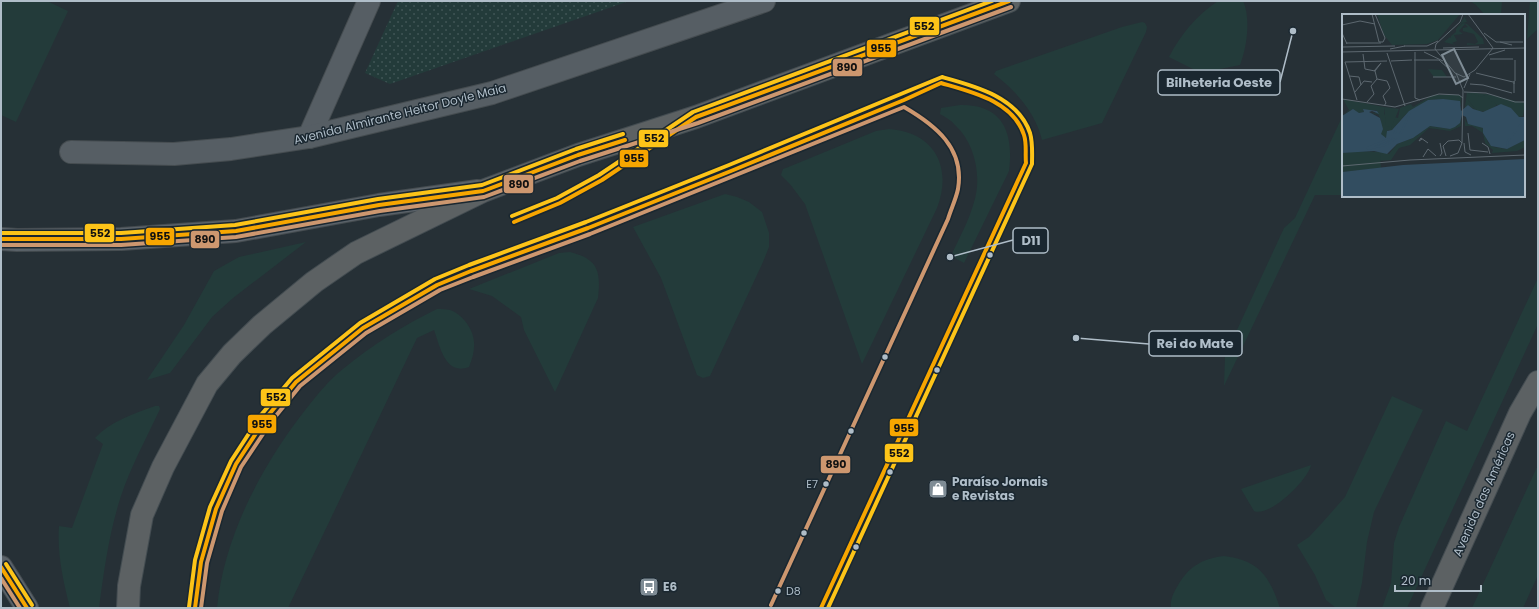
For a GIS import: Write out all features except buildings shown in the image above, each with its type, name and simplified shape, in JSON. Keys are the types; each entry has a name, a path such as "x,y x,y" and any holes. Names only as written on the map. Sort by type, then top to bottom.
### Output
{"highway":[{"path":"128,608 129,586 142,515 163,467 207,384 232,354 262,325 314,282 356,253 483,191 578,156 696,117 1009,1"},
{"name":"Avenida das Américas","path":"1432,608 1520,414 1538,382"}],"main road":[{"path":"1,239 121,239 236,230 379,205 483,191"},
{"path":"1,567 27,608"}],"street":[{"path":"309,137 369,1"},
{"name":"Avenida Almirante Heitor Doyle Maia","path":"71,152 174,154 231,149 309,137 492,93 764,1"}],"green space":[{"path":"1,1 47,1 68,11 16,122 1,115"},
{"path":"398,1 629,1 390,84 365,73"},
{"path":"1218,1 1243,1 1247,16 1247,33 1245,50 1240,65 1220,69 1215,80 1169,57 1196,19"},
{"path":"1470,1 1502,1 1501,14 1484,14"},
{"path":"1530,1 1538,1 1538,29 1527,39"},
{"path":"1142,22 1145,23 1147,27 1146,32 1102,123 1042,140 1030,111 1010,87 994,74 996,71 1122,27"},
{"path":"960,105 975,106 996,115 1007,133 1010,145 1009,171 964,263 951,256 972,209 976,192 977,171 968,141 953,123 940,114 941,108"},
{"path":"1342,117 1342,195 1315,195 1224,386 1225,356 1284,228 1295,218"},
{"path":"889,129 905,132 918,137 928,145 936,154 941,166 943,179 937,208 862,364 805,204 781,175 783,169 876,131"},
{"path":"725,194 749,202 762,212 769,233 769,247 710,376 703,378 697,375 661,278 633,227"},
{"path":"306,242 233,298 212,317 170,373 147,380 184,325 214,271 239,257"},
{"path":"570,252 587,258 596,268 599,280 599,289 598,298 555,392 524,330 521,317 492,296 469,289 559,253"},
{"path":"1538,278 1538,324 1407,608 1382,608 1391,583 1394,543 1399,527 1446,421 1467,431"},
{"path":"437,309 448,310 458,314 462,317 472,332 474,349 469,367 461,369 454,367 449,363 441,351 434,330 417,338 288,608 217,608 221,581 228,554 248,502 260,478 306,409 333,378 365,352 388,336"},
{"path":"1392,396 1423,410 1374,512 1367,542 1362,583 1356,608 1336,608 1326,600 1315,575 1297,545 1309,537 1345,497"},
{"path":"155,406 159,406 160,409 129,474 113,524 107,552 99,608 70,608 60,557 59,526 72,528 103,444 95,438 115,423"},
{"path":"1311,465 1303,480 1296,488 1278,503 1261,512 1254,511 1241,489"},
{"path":"1538,465 1538,575 1523,608 1472,608"},
{"path":"1224,556 1246,561 1261,572 1272,587 1280,608 1171,608 1171,600 1174,592 1181,580 1191,569 1208,559"}],"transit line":[{"name":"552","path":"512,216 557,198 599,175 693,112 992,1"},
{"name":"955","path":"514,222 560,203 602,180 696,117 1009,1"},
{"name":"890","path":"1,245 121,245 236,237 380,211 484,197 580,161 698,123 1011,7"},
{"name":"552","path":"189,607 195,560 210,507 231,461 261,415 292,378 360,323 435,279 586,222 942,77 981,89 1006,102 1016,110 1030,133 1032,145 1032,164 828,608"},
{"name":"955","path":"195,608 201,562 216,509 236,464 266,418 296,382 363,328 437,285 588,228 731,171 904,100 941,83 978,94 1001,106 1011,114 1019,123 1024,135 1026,163 821,608"},
{"name":"890","path":"201,608 207,563 222,511 241,467 271,422 300,386 366,333 440,290 590,234 904,107 937,130 952,150 957,161 959,174 957,193 948,219 771,605"},
{"name":"552","path":"1,233 121,233 235,225 378,199 482,185 576,149 623,134"},
{"name":"955","path":"1,239 121,239 236,231 379,205 483,191 578,155 625,140"},
{"name":"552","path":"6,564 32,605"},
{"name":"955","path":"1,567 27,608"},
{"name":"890","path":"1,578 20,608"}],"place":[{"name":"Bilheteria Oeste","path":"1293,31"},
{"name":"D11","path":"950,257"},
{"name":"Rei do Mate","path":"1076,338"},
{"name":"E7","path":"826,484"},
{"name":"Paraíso Jornais e Revistas","path":"938,489"},
{"name":"E6","path":"649,587"},
{"name":"D8","path":"778,591"}]}
